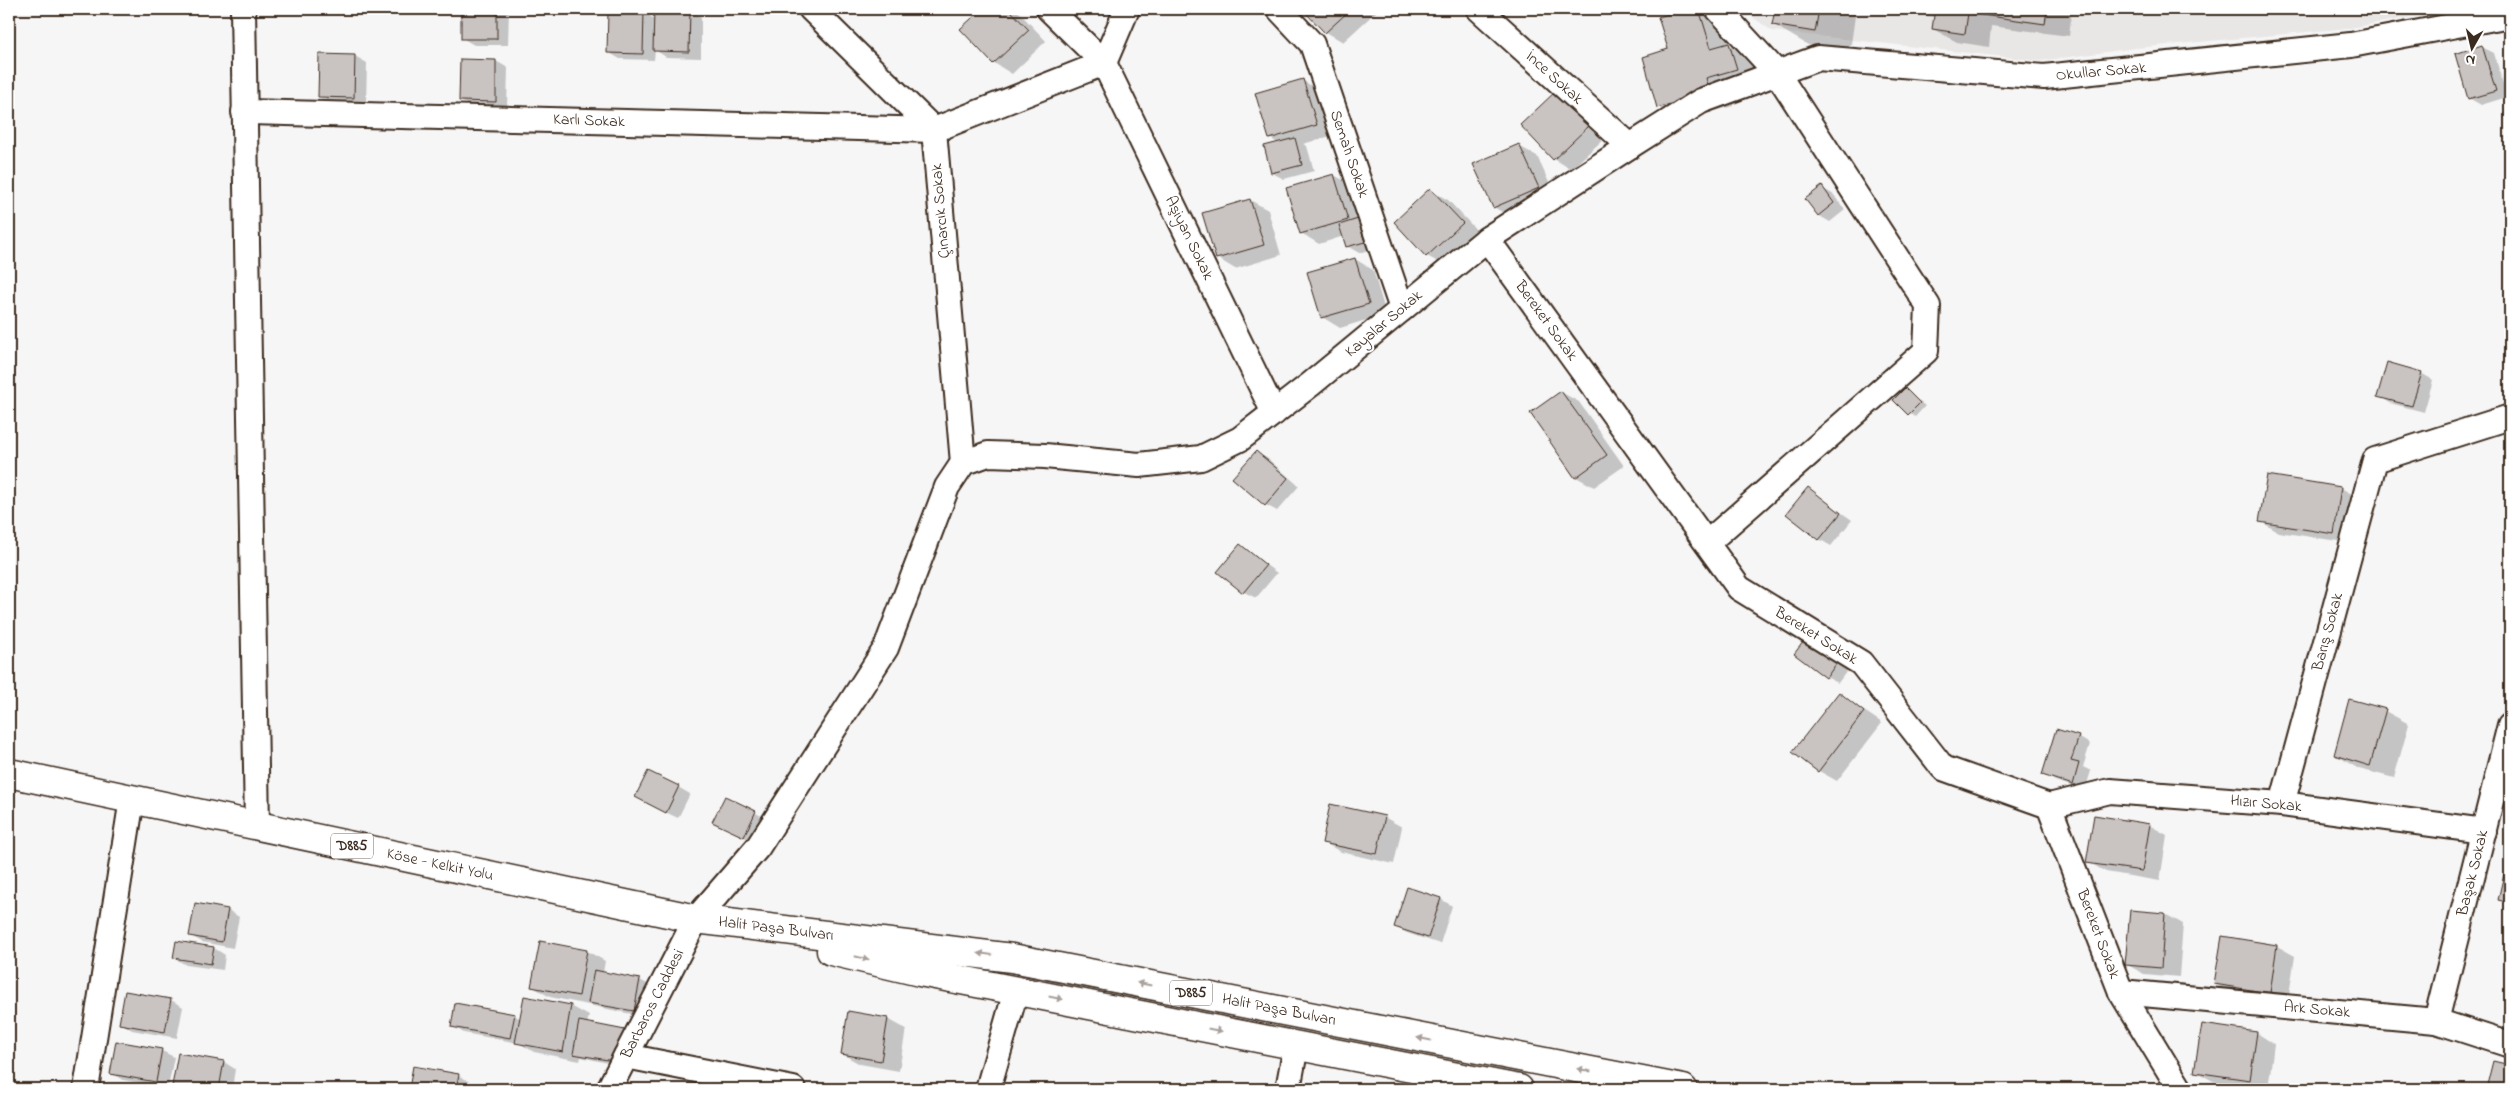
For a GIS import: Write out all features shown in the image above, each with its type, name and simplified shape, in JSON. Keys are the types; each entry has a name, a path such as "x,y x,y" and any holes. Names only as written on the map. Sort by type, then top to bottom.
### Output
{"main road":[{"name":"Köse - Kelkit Yolu","path":"9,773 696,919"},
{"name":"Halit Paşa Bulvarı","path":"696,919 920,972 1296,1046 1424,1080 1519,1089"},
{"name":"Halit Paşa Bulvarı","path":"696,919 1012,958 1683,1089"}],"street":[{"path":"243,9 257,826"},
{"path":"811,9 934,130 1104,63 1127,9"},
{"name":"Aşiyan Sokak","path":"1049,9 1104,63 1274,413"},
{"name":"Semah Sokak","path":"1278,9 1312,44 1402,309"},
{"name":"İnce Sokak","path":"1479,9 1630,146"},
{"path":"1706,543 1926,351 1928,306 1777,72 1718,9"},
{"name":"Okullar Sokak","path":"1777,72 1818,58 2044,78 2351,45 2510,15"},
{"name":"Kayalar Sokak","path":"963,463 988,454 1045,456 1139,465 1201,458 1240,439 1274,413 1487,239 1700,101 1777,72"},
{"name":"Karlı Sokak","path":"244,112 934,130"},
{"name":"Çınarcık Sokak","path":"934,130 963,463"},
{"name":"Bereket Sokak","path":"1487,239 1739,588 1861,663 1943,768 2049,806 2120,992 2180,1089"},
{"name":"Barış Sokak","path":"2282,804 2374,460 2510,417"},
{"name":"Barbaros Caddesi","path":"610,1089 696,919 758,847 886,648 947,487 963,463"},
{"name":"Başak Sokak","path":"2436,1021 2510,725"},
{"name":"Hızır Sokak","path":"2049,806 2110,791 2282,804 2484,831"},
{"path":"88,1089 132,799"},
{"path":"988,1089 1016,991"},
{"name":"Ark Sokak","path":"2120,992 2436,1021 2510,1045"},
{"path":"1288,1089 1296,1046"},
{"path":"626,1056 793,1089"}],"shaded area":[{"path":"1741,9 2459,9 2350,28 2136,48 2040,61 1772,31"}],"building":[{"path":"461,9 497,9 497,39 461,39"},
{"path":"654,9 690,9 689,52 653,51"},
{"path":"982,9 1009,9 1029,30 993,64 960,29"},
{"path":"1302,9 1351,9 1325,33"},
{"path":"1687,9 1699,9 1711,48 1729,43 1737,69 1706,78 1710,92 1657,108 1643,57 1668,49 1658,17"},
{"path":"1775,9 1819,9 1815,32 1772,25"},
{"path":"1935,9 2047,9 2045,24 1968,13 1965,34 1932,29"},
{"path":"608,11 644,11 643,54 607,53"},
{"path":"2482,45 2496,91 2468,99 2455,54"},
{"path":"319,54 355,55 354,98 318,97"},
{"path":"460,59 496,60 496,102 459,101"},
{"path":"1303,79 1317,125 1269,139 1255,93"},
{"path":"1556,91 1589,126 1553,160 1520,125"},
{"path":"1295,138 1302,165 1271,173 1264,146"},
{"path":"1519,144 1539,188 1493,208 1473,164"},
{"path":"1334,174 1348,220 1300,234 1286,188"},
{"path":"1822,186 1834,203 1818,216 1805,199"},
{"path":"1430,188 1463,223 1426,257 1394,222"},
{"path":"1250,199 1264,245 1216,259 1202,213"},
{"path":"1358,219 1365,242 1346,247 1339,225"},
{"path":"1355,258 1369,304 1321,318 1307,272"},
{"path":"2387,362 2422,372 2412,406 2377,397"},
{"path":"1905,388 1920,403 1908,415 1893,400"},
{"path":"1561,391 1607,455 1575,478 1530,413"},
{"path":"1256,451 1288,478 1265,506 1232,478"},
{"path":"2267,475 2341,487 2334,534 2259,522"},
{"path":"1808,487 1841,513 1819,540 1786,514"},
{"path":"1240,544 1266,565 1243,593 1217,572"},
{"path":"1807,637 1839,660 1826,678 1794,654"},
{"path":"1839,692 1864,712 1818,772 1792,752"},
{"path":"2349,699 2386,709 2370,766 2334,755"},
{"path":"2056,729 2079,736 2071,761 2079,763 2073,785 2042,775"},
{"path":"648,771 679,786 666,813 635,797"},
{"path":"725,796 756,811 744,837 712,822"},
{"path":"1330,804 1385,816 1377,854 1322,843"},
{"path":"2094,815 2150,824 2142,871 2086,863"},
{"path":"2504,874 2510,876 2510,903 2498,900"},
{"path":"1407,887 1441,898 1428,938 1394,927"},
{"path":"195,903 228,909 222,942 189,936"},
{"path":"2130,910 2165,913 2161,968 2125,965"},
{"path":"2222,936 2277,945 2270,993 2214,984"},
{"path":"176,941 214,947 211,964 173,958"},
{"path":"540,941 587,950 579,996 531,987"},
{"path":"594,970 640,979 634,1011 588,1003"},
{"path":"125,991 171,999 165,1032 119,1024"},
{"path":"2510,994 2510,1012 2506,1011"},
{"path":"524,996 571,1005 563,1052 515,1043"},
{"path":"455,1003 515,1014 510,1038 451,1027"},
{"path":"848,1011 888,1018 881,1061 841,1054"},
{"path":"579,1021 625,1030 619,1062 573,1054"},
{"path":"2202,1024 2257,1032 2250,1080 2194,1072"},
{"path":"116,1041 162,1049 156,1082 110,1074"},
{"path":"178,1053 224,1061 219,1089 192,1089 172,1086"},
{"path":"2493,1061 2510,1065 2510,1089 2486,1089"},
{"path":"413,1066 459,1074 456,1089 409,1089"}]}
